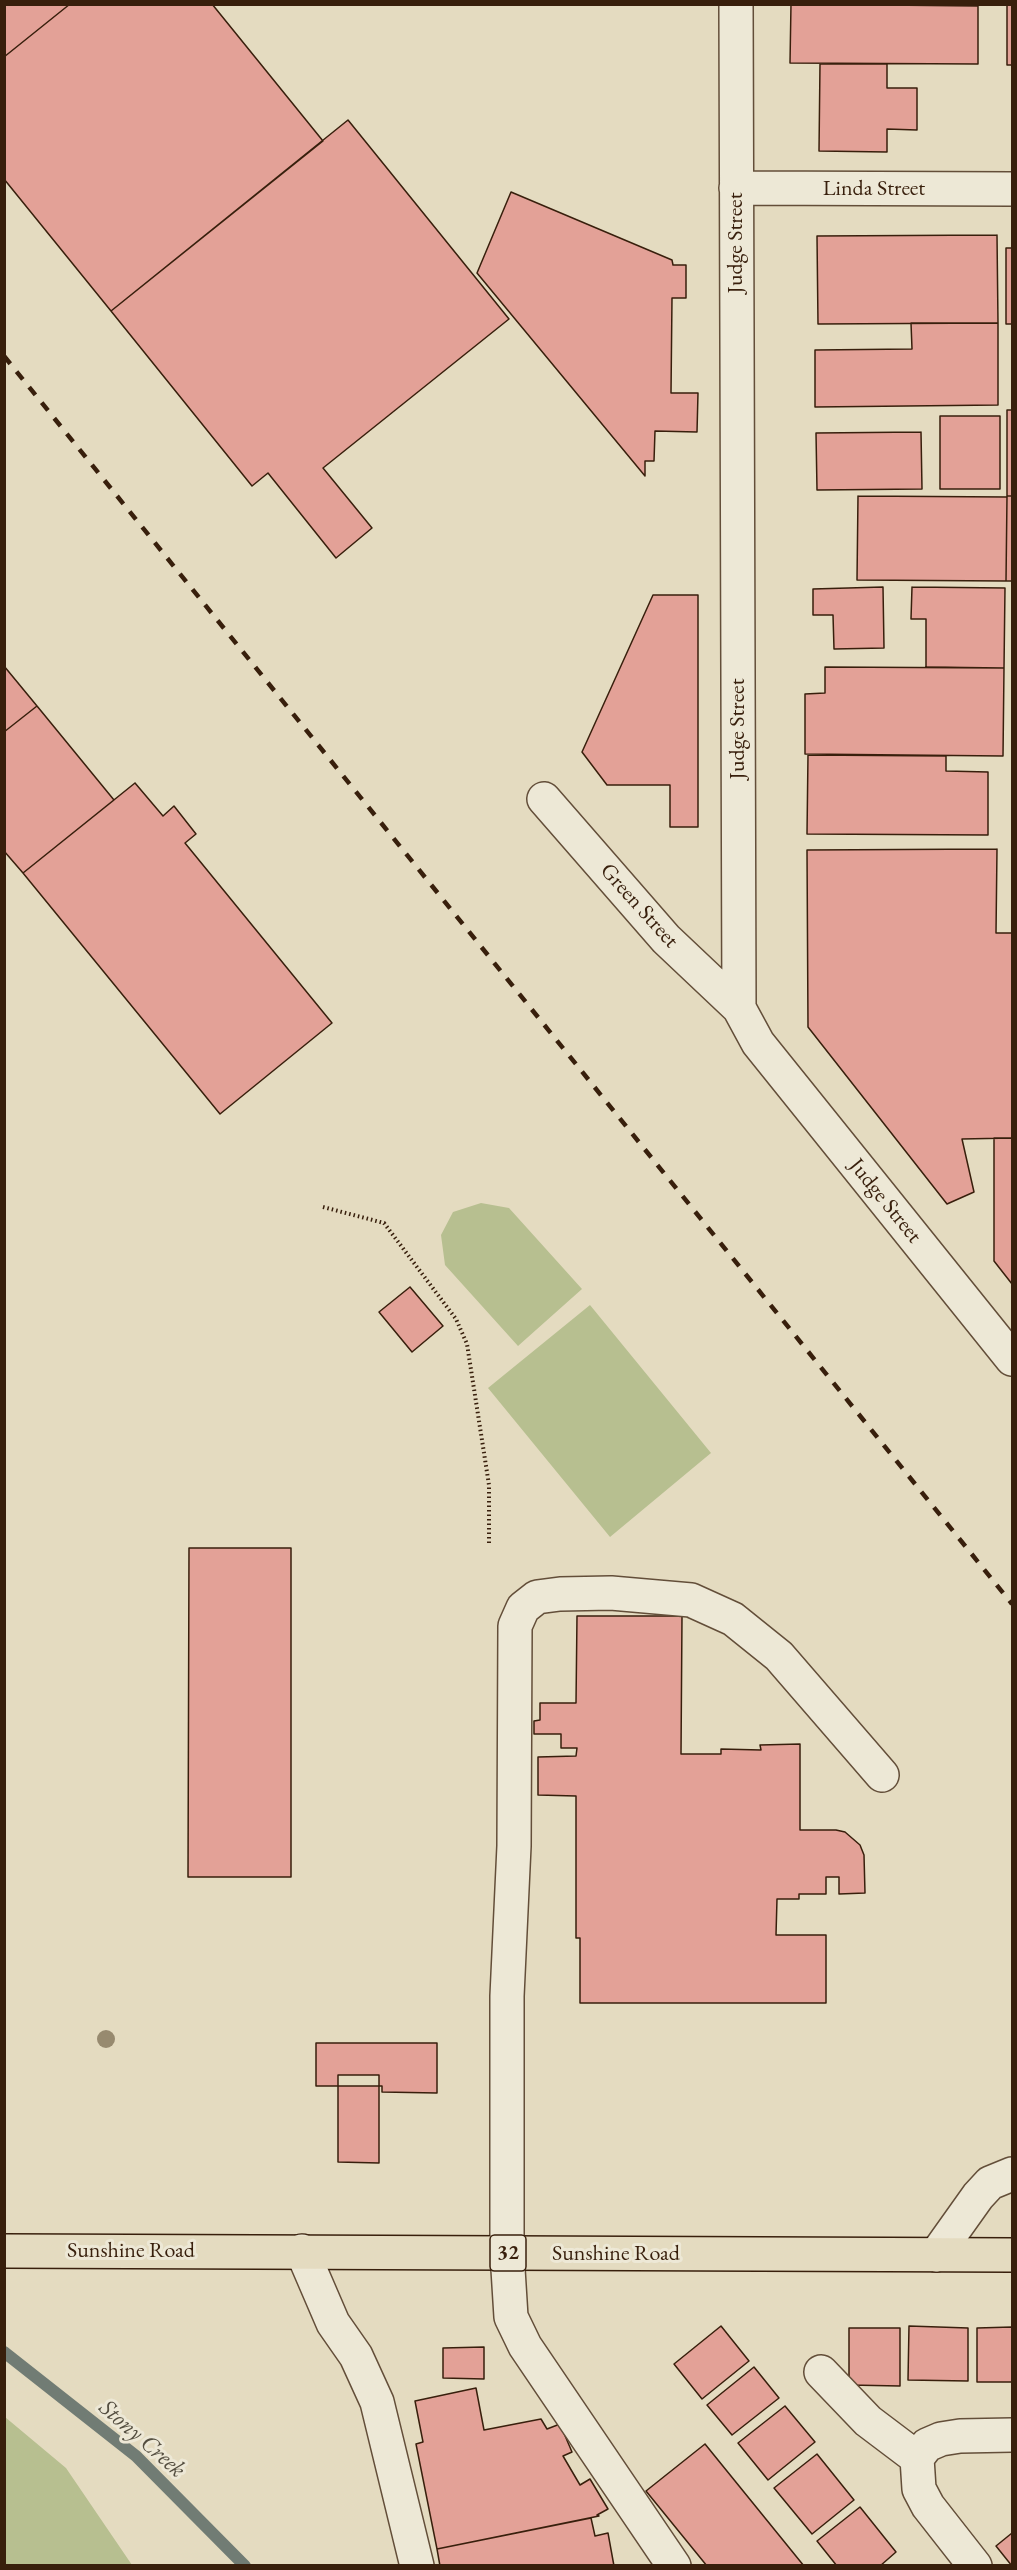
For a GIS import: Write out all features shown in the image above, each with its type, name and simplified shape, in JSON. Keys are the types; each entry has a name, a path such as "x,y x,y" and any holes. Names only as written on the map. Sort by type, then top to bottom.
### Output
{"main road":[{"name":"Sunshine Road","path":"4,2251 1012,2255"}],"street":[{"name":"Judge Street","path":"736,4 739,1008 758,1043 1012,1359"},
{"name":"Linda Street","path":"736,188 1012,189"},
{"name":"Green Street","path":"544,799 666,939 739,1008"},
{"path":"674,2565 525,2346 511,2317 507,2253 507,1996 513,1846 515,1626 523,1608 537,1597 611,1593 692,1600 733,1619 779,1656 882,1775"},
{"path":"936,2255 978,2196 990,2183 1012,2174"},
{"path":"302,2252 333,2322 360,2365 377,2402 417,2565"},
{"path":"820,2372 868,2421 917,2458"},
{"path":"975,2565 928,2506 919,2489 917,2458 927,2445 941,2439 960,2436 1012,2435"}],"path":[{"path":"323,1206 384,1223 456,1319 466,1344 489,1485 489,1545"}],"green space":[{"path":"481,1203 509,1208 582,1289 518,1346 445,1265 441,1235 453,1212"},
{"path":"590,1305 711,1453 610,1537 488,1388"},
{"path":"5,2417 66,2468 132,2565 5,2565"}],"building":[{"path":"4,4 70,4 4,57"},
{"path":"70,4 212,4 323,141 111,311 4,179 4,57"},
{"path":"791,4 978,6 978,64 790,63"},
{"path":"1007,4 1012,4 1012,65 1007,65"},
{"path":"820,64 887,64 887,88 917,88 917,130 887,129 887,152 819,151"},
{"path":"348,120 509,319 323,468 372,528 336,558 268,473 252,486 111,311"},
{"path":"511,192 672,260 673,265 686,265 686,298 672,298 671,393 698,393 697,432 655,431 654,461 645,461 645,476 477,273"},
{"path":"997,235 998,323 818,324 817,236"},
{"path":"1006,248 1012,248 1012,324 1006,324"},
{"path":"911,323 998,323 998,405 815,407 815,350 912,349"},
{"path":"1007,410 1012,410 1012,496 1007,496"},
{"path":"940,416 1000,416 1000,489 940,489"},
{"path":"921,432 922,489 817,490 816,433"},
{"path":"858,496 1007,497 1006,581 857,580"},
{"path":"1007,496 1012,496 1012,581 1006,581"},
{"path":"883,587 884,648 834,649 833,615 813,615 813,589"},
{"path":"912,587 1005,588 1004,668 926,667 926,619 911,619"},
{"path":"653,595 698,595 698,827 670,827 670,785 607,785 582,752"},
{"path":"4,666 37,706 4,732"},
{"path":"825,667 1004,668 1003,756 805,754 805,694 825,693"},
{"path":"37,706 114,800 23,873 4,851 4,732"},
{"path":"808,755 946,756 946,771 988,772 988,835 807,834"},
{"path":"135,783 163,816 174,806 196,834 185,843 332,1023 220,1114 23,873"},
{"path":"997,849 996,933 1012,933 1012,1138 962,1139 974,1192 947,1204 808,1027 807,850"},
{"path":"994,1138 1012,1138 1012,1284 994,1261"},
{"path":"410,1287 443,1326 412,1352 379,1312"},
{"path":"189,1548 291,1548 291,1877 188,1877"},
{"path":"577,1616 682,1616 681,1754 721,1754 721,1749 761,1750 760,1745 800,1744 800,1830 845,1832 860,1845 864,1855 865,1893 839,1894 839,1877 826,1877 826,1894 799,1894 799,1899 777,1899 776,1935 826,1935 826,2003 580,2003 580,1938 576,1938 576,1796 538,1795 538,1757 576,1756 577,1748 561,1748 561,1734 534,1734 534,1721 540,1720 540,1703 576,1703"},
{"path":"316,2043 437,2043 437,2093 382,2092 382,2086 316,2086"},
{"path":"338,2075 379,2075 379,2163 338,2162"},
{"path":"721,2326 749,2361 702,2399 674,2364"},
{"path":"909,2326 968,2328 968,2381 908,2380"},
{"path":"1012,2327 1012,2382 977,2382 977,2328"},
{"path":"849,2328 900,2328 900,2386 849,2385"},
{"path":"484,2347 484,2379 443,2378 443,2348"},
{"path":"754,2367 779,2398 732,2435 707,2405"},
{"path":"476,2388 484,2430 541,2419 547,2429 560,2424 572,2452 563,2456 580,2485 590,2479 608,2509 597,2515 599,2516 437,2549 416,2444 423,2442 415,2401"},
{"path":"785,2406 815,2442 768,2480 738,2443"},
{"path":"705,2444 804,2566 707,2566 646,2491"},
{"path":"817,2454 854,2500 812,2534 774,2488"},
{"path":"860,2507 896,2552 880,2566 837,2566 817,2541"},
{"path":"591,2518 595,2536 608,2533 614,2566 440,2566 437,2549"},
{"path":"1012,2533 1012,2566 996,2546"}],"waterway":[{"name":"Stony Creek","path":"4,2352 136,2456 245,2566"}],"railway":[{"path":"4,356 1012,1604"}]}
